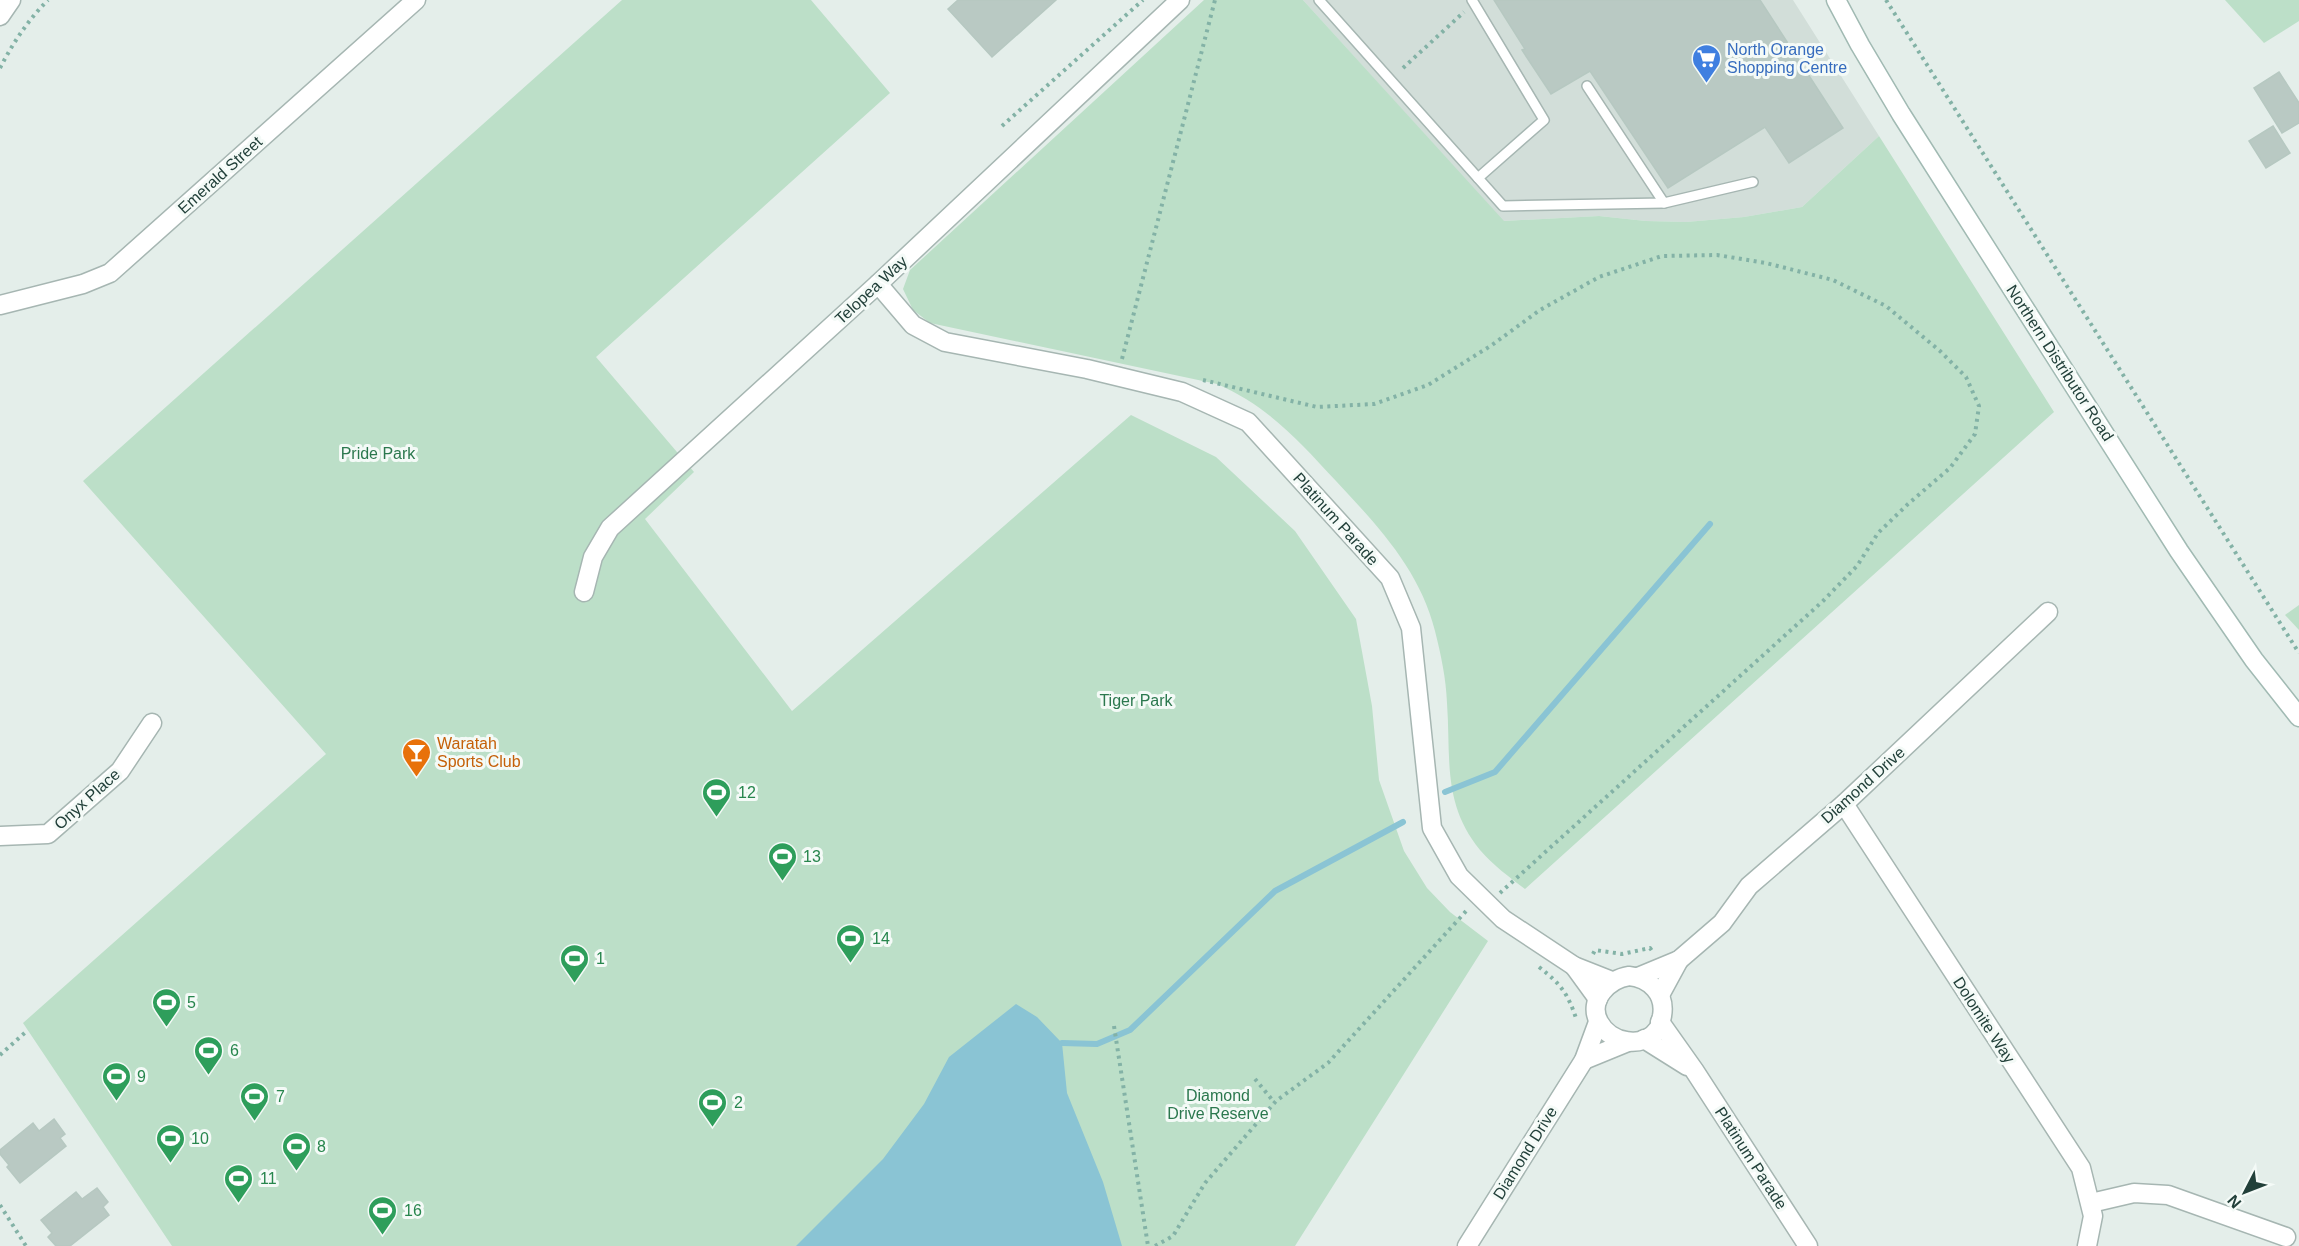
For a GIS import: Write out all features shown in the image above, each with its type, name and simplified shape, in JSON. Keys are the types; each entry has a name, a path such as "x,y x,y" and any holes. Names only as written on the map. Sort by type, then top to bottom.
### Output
{"street":[{"path":"0,16 11,0"},
{"name":"Emerald Street","path":"0,306 83,284 110,273 416,0"},
{"name":"Telopea Way","path":"584,592 593,557 610,528 878,284 1180,0"},
{"name":"Northern Distributor Road","path":"1836,0 1901,114 2179,551 2254,660 2299,717"},
{"name":"Platinum Parade","path":"878,284 913,325 945,342 1087,369 1182,392 1248,422 1390,578 1411,628 1432,828 1459,876 1503,919 1574,966 1611,981"},
{"name":"Diamond Drive","path":"1638,977 1679,960 1722,923 1749,886 1844,804 2048,612"},
{"name":"Onyx Place","path":"0,836 48,834 120,771 152,723"},
{"name":"Dolomite Way","path":"1844,804 2081,1168 2093,1216 2087,1246"},
{"name":"Diamond Drive","path":"1660,995 1679,960"},
{"name":"Platinum Parade","path":"1574,966 1598,999"},
{"path":"1584,1060 1636,1040 1658,1029 1662,1004 1660,995 1654,987 1638,977 1620,977 1606,986 1598,999 1598,1022 1613,1037 1636,1040"},
{"name":"Diamond Drive","path":"1467,1246 1584,1060 1598,1022"},
{"name":"Platinum Parade","path":"1660,1022 1694,1070 1808,1246"},
{"name":"Platinum Parade","path":"1636,1040 1694,1070"},
{"path":"2091,1203 2134,1193 2168,1195 2286,1237"}],"lane":[{"path":"1319,0 1503,206 1664,203 1753,182"},
{"path":"1472,0 1544,120 1478,178"},
{"path":"1587,86 1664,203"}],"path":[{"path":"0,68 11,47 48,0"},
{"path":"1002,126 1143,0"},
{"path":"1122,361 1215,0"},
{"path":"1886,0 2299,653"},
{"path":"1403,68 1466,11"},
{"path":"1202,380 1317,407 1374,404 1428,385 1492,345 1540,310 1599,277 1662,256 1717,255 1766,263 1833,280 1886,306 1940,351 1966,377 1978,406 1975,434 1950,468 1878,533 1857,566 1823,601 1497,895"},
{"path":"1463,902 1476,916"},
{"path":"1155,1246 1173,1236 1205,1183 1274,1102 1328,1063 1468,909"},
{"path":"1535,964 1553,978 1568,995 1577,1021 1576,1031"},
{"path":"1113,1026 1148,1246"},
{"path":"0,1055 28,1030"},
{"path":"1255,1079 1274,1102"},
{"path":"0,1205 26,1246"}],"shaded area":[{"path":"1303,0 1793,0 1879,136 1802,207 1744,217 1686,222 1599,216 1503,221"}],"green space":[{"path":"622,0 811,0 890,93 596,357 694,472 645,519 792,711 1131,415 1216,457 1295,531 1356,619 1372,706 1379,780 1404,851 1427,888 1450,912 1488,941 1295,1246 172,1246 23,1023 326,754 83,481"},
{"path":"1204,0 1303,0 1504,221 1599,216 1686,222 1744,217 1802,207 1879,136 2054,412 1525,889 1480,850 1459,815 1451,780 1443,667 1435,631 1419,588 1408,568 1381,532 1296,439 1252,403 1217,384 930,323 913,310 903,289 910,270"},
{"path":"2225,0 2299,0 2299,21 2264,43"},
{"path":"2299,605 2299,630 2285,615"}],"water":[{"path":"1016,1004 1037,1017 1062,1043 1067,1093 1103,1182 1122,1246 796,1246 883,1159 924,1104 949,1057"}],"building":[{"path":"958,0 1056,0 992,57 948,9"},
{"name":"North Orange Shopping Centre","path":"1494,0 1760,0 1843,128 1789,163 1765,127 1668,188 1590,71 1551,94 1522,50 1525,49"},
{"path":"2279,72 2299,103 2299,123 2282,133 2254,88"},
{"path":"2273,126 2290,153 2266,168 2249,141"},
{"path":"54,1119 65,1134 60,1138 66,1146 20,1183 7,1167 9,1165 0,1154 0,1150 33,1123 39,1131"},
{"path":"97,1188 108,1202 103,1207 109,1215 70,1246 56,1246 48,1237 52,1233 41,1220 76,1192 82,1199"}],"waterway":[{"path":"1445,792 1495,772 1710,524"},
{"path":"1062,1043 1097,1044 1130,1030 1275,891 1403,822"}],"place":[{"name":"North Orange Shopping Centre","path":"1706,84"},
{"name":"Waratah Sports Club","path":"416,778"},
{"name":"12","path":"717,818"},
{"name":"13","path":"782,882"},
{"name":"14","path":"851,964"},
{"name":"1","path":"575,984"},
{"name":"5","path":"166,1028"},
{"name":"6","path":"209,1076"},
{"name":"9","path":"116,1102"},
{"name":"7","path":"255,1122"},
{"name":"2","path":"713,1128"},
{"name":"10","path":"170,1164"},
{"name":"8","path":"296,1172"},
{"name":"11","path":"239,1204"},
{"name":"16","path":"383,1236"}],"park label":[{"name":"Pride Park","path":"378,453"},
{"name":"Tiger Park","path":"1136,700"},
{"name":"Diamond Drive Reserve","path":"1218,1104"}]}
